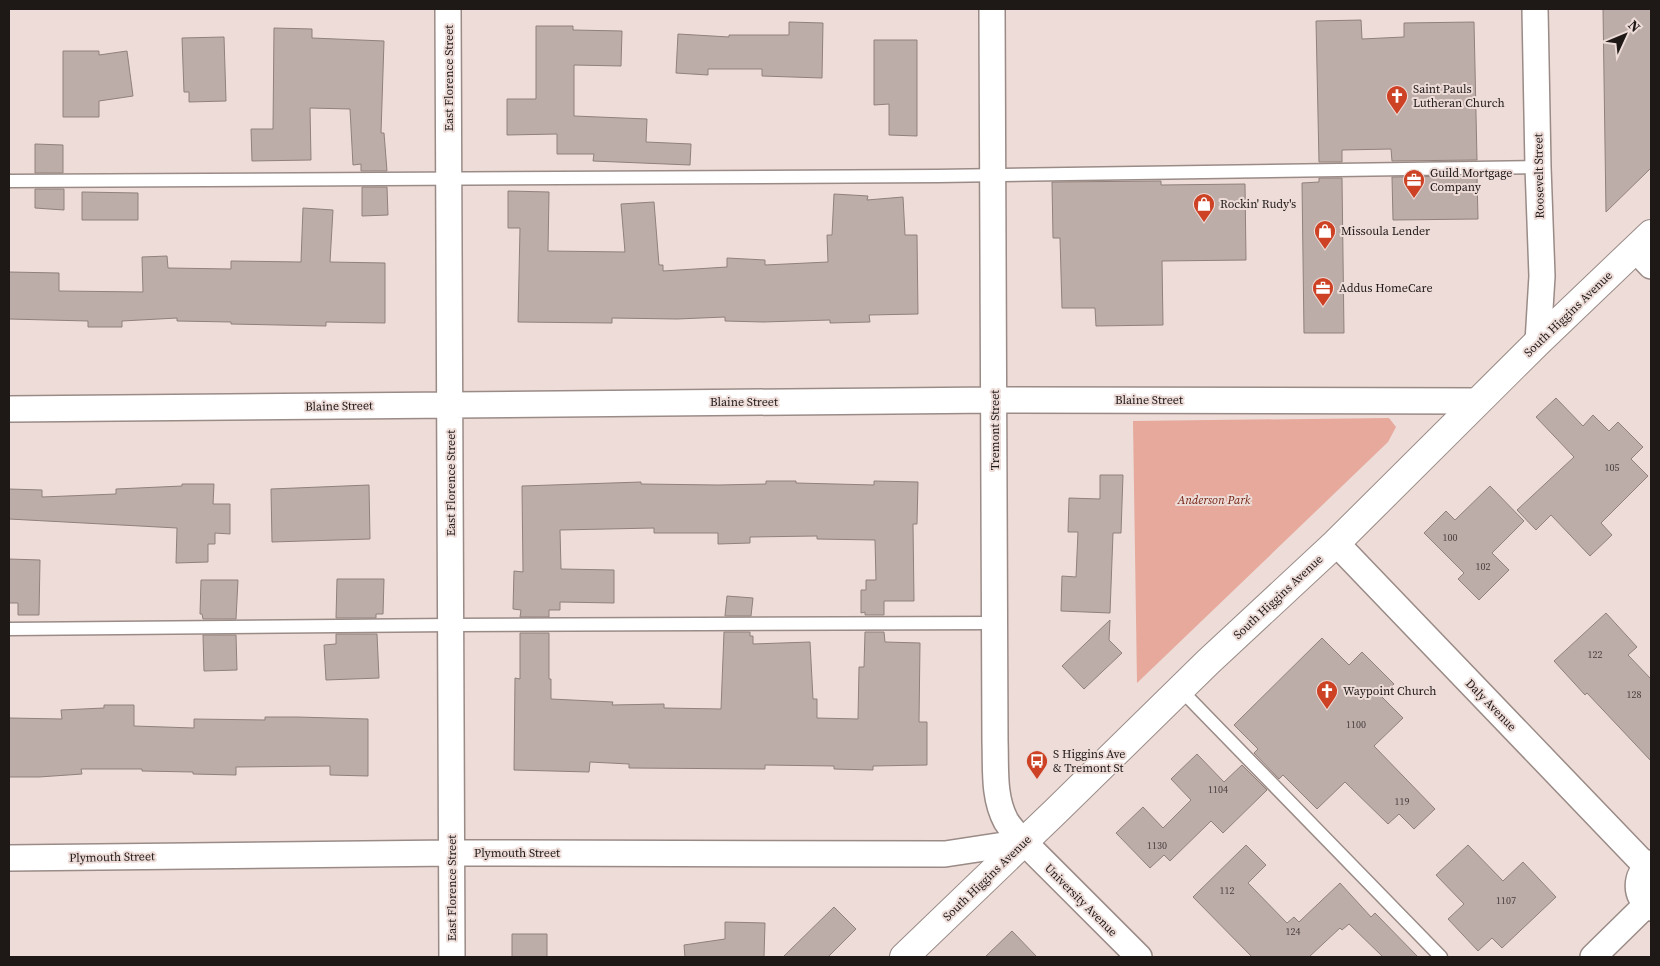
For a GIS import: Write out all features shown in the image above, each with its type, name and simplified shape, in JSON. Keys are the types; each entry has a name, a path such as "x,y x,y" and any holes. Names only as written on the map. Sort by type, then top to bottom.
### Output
{"main road":[{"name":"South Higgins Avenue","path":"904,957 1180,689 1336,543 1538,342 1646,250"}],"street":[{"name":"East Florence Street","path":"448,9 452,957"},
{"name":"Tremont Street","path":"992,9 995,741 999,804 1007,823 1024,842"},
{"name":"Roosevelt Street","path":"1535,9 1542,276 1538,342"},
{"name":"Blaine Street","path":"9,409 995,400 1479,401"},
{"name":"Daly Avenue","path":"1336,543 1649,865"},
{"name":"Plymouth Street","path":"9,858 452,853 946,854 1024,842"},
{"name":"University Avenue","path":"1024,842 1139,957"},
{"path":"1593,957 1649,906 1641,899 1638,891 1638,882 1641,874 1649,865"}],"lane":[{"path":"9,181 993,175 1538,167"},
{"path":"9,629 995,622"},
{"path":"1180,689 1441,957"}],"green space":[{"name":"Anderson Park","path":"1389,418 1396,427 1388,442 1137,683 1133,421"}],"building":[{"path":"1603,9 1651,9 1651,168 1606,212"},
{"name":"Saint Pauls Lutheran Church","path":"1361,20 1362,39 1404,37 1404,23 1474,22 1477,160 1392,161 1391,149 1342,150 1342,162 1319,162 1316,21"},
{"path":"789,22 823,23 822,78 762,76 762,69 708,69 708,75 676,73 678,34 729,37 729,35 789,35"},
{"path":"536,26 573,26 573,30 622,31 621,66 574,65 574,116 647,119 646,142 691,144 690,165 593,161 594,154 557,154 557,134 507,135 507,99 536,99"},
{"path":"274,28 312,29 312,38 384,41 381,133 384,133 387,171 361,171 361,164 353,165 350,109 310,108 311,160 252,161 251,129 273,129"},
{"path":"224,37 226,101 189,102 189,92 184,92 182,38"},
{"path":"874,40 917,40 917,136 889,135 889,104 874,105"},
{"path":"63,51 99,51 99,55 127,51 133,96 99,101 99,117 63,117"},
{"path":"35,144 63,145 63,173 35,173"},
{"path":"1477,176 1478,219 1393,220 1392,177"},
{"path":"1319,178 1342,178 1344,333 1304,333 1302,183 1319,182"},
{"path":"1161,181 1161,185 1245,184 1246,260 1162,261 1163,325 1096,326 1095,308 1062,308 1060,238 1053,238 1052,182"},
{"path":"362,187 387,187 388,215 362,216"},
{"path":"35,189 64,189 64,210 35,208"},
{"path":"508,191 549,192 548,251 625,252 621,204 654,202 659,265 663,265 663,271 727,267 727,258 765,260 765,265 828,262 827,235 832,235 834,194 868,196 867,200 903,197 905,235 917,235 918,314 869,315 870,322 830,323 830,320 725,321 725,317 677,319 612,318 612,323 518,322 520,228 508,228"},
{"path":"82,192 138,193 138,220 82,220"},
{"path":"303,208 333,210 330,262 385,263 385,323 326,322 326,326 231,324 231,322 177,321 177,318 122,321 122,327 88,327 88,321 9,319 9,272 59,273 59,291 143,292 142,257 167,256 168,268 231,269 231,261 301,262"},
{"path":"1556,398 1583,426 1593,415 1609,431 1618,422 1643,447 1631,459 1648,476 1601,523 1612,535 1590,556 1551,515 1536,530 1517,510 1574,457 1536,417"},
{"path":"1100,475 1123,475 1121,533 1113,533 1110,613 1061,611 1062,576 1076,577 1078,532 1068,532 1069,498 1100,499"},
{"path":"766,481 874,485 874,481 918,482 917,524 913,524 914,601 884,601 884,615 865,615 865,612 861,613 861,590 866,590 866,580 876,580 875,540 817,539 817,536 750,537 750,543 718,544 718,533 654,533 654,528 560,530 561,569 614,570 614,603 560,602 560,610 549,610 549,617 520,617 521,610 513,609 514,571 523,572 522,486 641,482 641,484 718,485 766,484"},
{"path":"182,484 214,484 213,504 230,504 230,534 215,533 215,544 208,544 208,562 176,563 177,528 9,519 9,489 42,490 42,497 116,494 116,489 182,486"},
{"path":"369,485 370,539 272,542 271,489"},
{"path":"1490,486 1524,521 1492,553 1509,570 1479,600 1458,579 1464,573 1424,533 1446,511 1455,520"},
{"path":"9,559 40,560 39,615 18,615 18,603 9,603"},
{"path":"337,579 384,579 383,614 376,614 376,618 336,618"},
{"path":"201,580 238,580 236,619 203,619 202,614 200,614"},
{"path":"727,596 753,598 751,616 725,616"},
{"path":"1606,613 1637,647 1628,655 1651,679 1651,761 1554,661"},
{"path":"1110,620 1109,640 1122,653 1084,689 1062,666"},
{"path":"724,632 750,632 750,636 753,636 753,644 810,642 813,699 817,699 817,718 858,719 859,667 864,667 865,632 884,632 885,642 920,643 919,722 927,722 927,765 873,766 873,770 834,769 834,766 765,765 765,769 629,768 629,764 590,762 589,772 514,770 515,678 520,679 520,633 549,633 551,699 613,702 612,705 664,704 664,708 721,709"},
{"path":"336,634 377,634 379,678 326,680 324,645 336,644"},
{"path":"203,635 236,635 237,670 204,671"},
{"path":"1322,638 1349,665 1362,652 1394,684 1381,696 1403,718 1374,746 1435,809 1414,829 1399,814 1388,824 1345,782 1317,809 1283,775 1279,779 1254,753 1258,749 1234,725"},
{"path":"104,705 134,705 134,726 194,728 194,719 265,720 265,717 297,717 368,719 368,776 330,775 330,766 236,767 236,775 142,771 142,769 81,769 82,774 9,777 9,718 62,719 61,710 104,708"},
{"path":"1197,754 1224,782 1242,765 1267,790 1223,833 1211,821 1170,861 1164,855 1150,868 1116,833 1143,807 1163,828 1191,800 1171,779"},
{"path":"1246,845 1266,865 1248,883 1287,923 1294,917 1299,922 1340,883 1371,917 1375,913 1418,957 1383,957 1349,924 1342,930 1340,928 1309,957 1252,957 1193,897"},
{"path":"1468,845 1503,881 1523,862 1556,897 1502,948 1492,938 1478,951 1448,919 1464,904 1436,875"},
{"path":"834,907 856,929 828,957 783,957"},
{"path":"725,922 765,923 764,957 685,957 684,945 725,939"},
{"path":"1012,931 1037,957 985,957"},
{"path":"512,934 547,934 547,957 512,957"}],"place":[{"name":"Saint Pauls Lutheran Church","path":"1397,115"},
{"name":"Guild Mortgage Company","path":"1414,199"},
{"name":"Rockin' Rudy's","path":"1204,223"},
{"name":"Missoula Lender","path":"1325,250"},
{"name":"Addus HomeCare","path":"1323,307"},
{"name":"Waypoint Church","path":"1327,710"},
{"name":"S Higgins Ave & Tremont St","path":"1037,780"}]}
